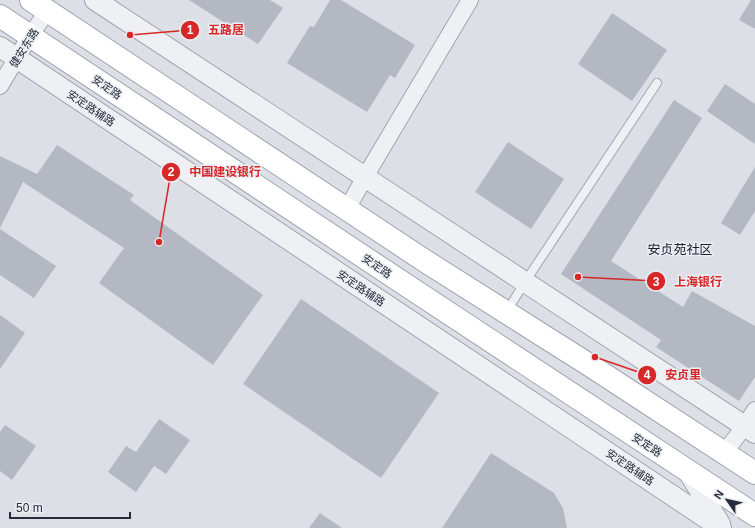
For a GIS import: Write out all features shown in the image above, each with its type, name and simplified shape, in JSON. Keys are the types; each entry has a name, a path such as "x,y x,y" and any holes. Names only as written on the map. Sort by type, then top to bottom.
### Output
{"main road":[{"path":"40,5 119,59 422,259 591,366 755,473"},
{"name":"安定路","path":"0,16 689,473 755,515"}],"street":[{"path":"95,0 750,430"},
{"path":"347,209 364,177 470,0"},
{"name":"健安东路","path":"0,86 30,36 40,5"},
{"name":"安定路辅路","path":"0,47 721,528"},
{"path":"724,453 750,430 755,410"},
{"path":"689,473 721,528"}],"lane":[{"path":"506,313 657,83"}],"building":[{"path":"189,0 270,0 283,8 258,44"},
{"path":"330,0 341,0 415,45 395,78 390,75 367,112 287,63 310,26 314,27"},
{"path":"751,0 755,0 755,29 739,20"},
{"path":"612,13 667,50 632,101 578,64"},
{"path":"725,84 755,104 755,144 707,111"},
{"path":"674,100 702,118 611,261 683,307 692,291 755,326 755,377 739,401 656,347 661,340 561,274"},
{"path":"508,142 564,179 531,229 475,192"},
{"path":"57,145 134,195 130,200 263,295 213,365 99,283 124,248 23,182 0,228 0,156 37,174"},
{"path":"755,167 755,211 740,235 721,223"},
{"path":"0,229 56,266 34,298 0,275"},
{"path":"301,299 439,393 381,478 243,384"},
{"path":"0,315 25,333 0,369"},
{"path":"159,419 190,440 166,474 154,466 136,492 108,472 126,446 136,452"},
{"path":"5,425 36,446 12,480 0,471 0,432"},
{"path":"491,453 554,493 563,508 567,528 442,528"},
{"path":"320,513 342,528 309,528"}],"place":[{"name":"五路居","path":"130,35"},
{"name":"中国建设银行","path":"159,242"},
{"name":"上海银行","path":"578,277"},
{"name":"安贞里","path":"595,357"}],"district":[{"name":"安贞苑社区","path":"680,249"}]}
